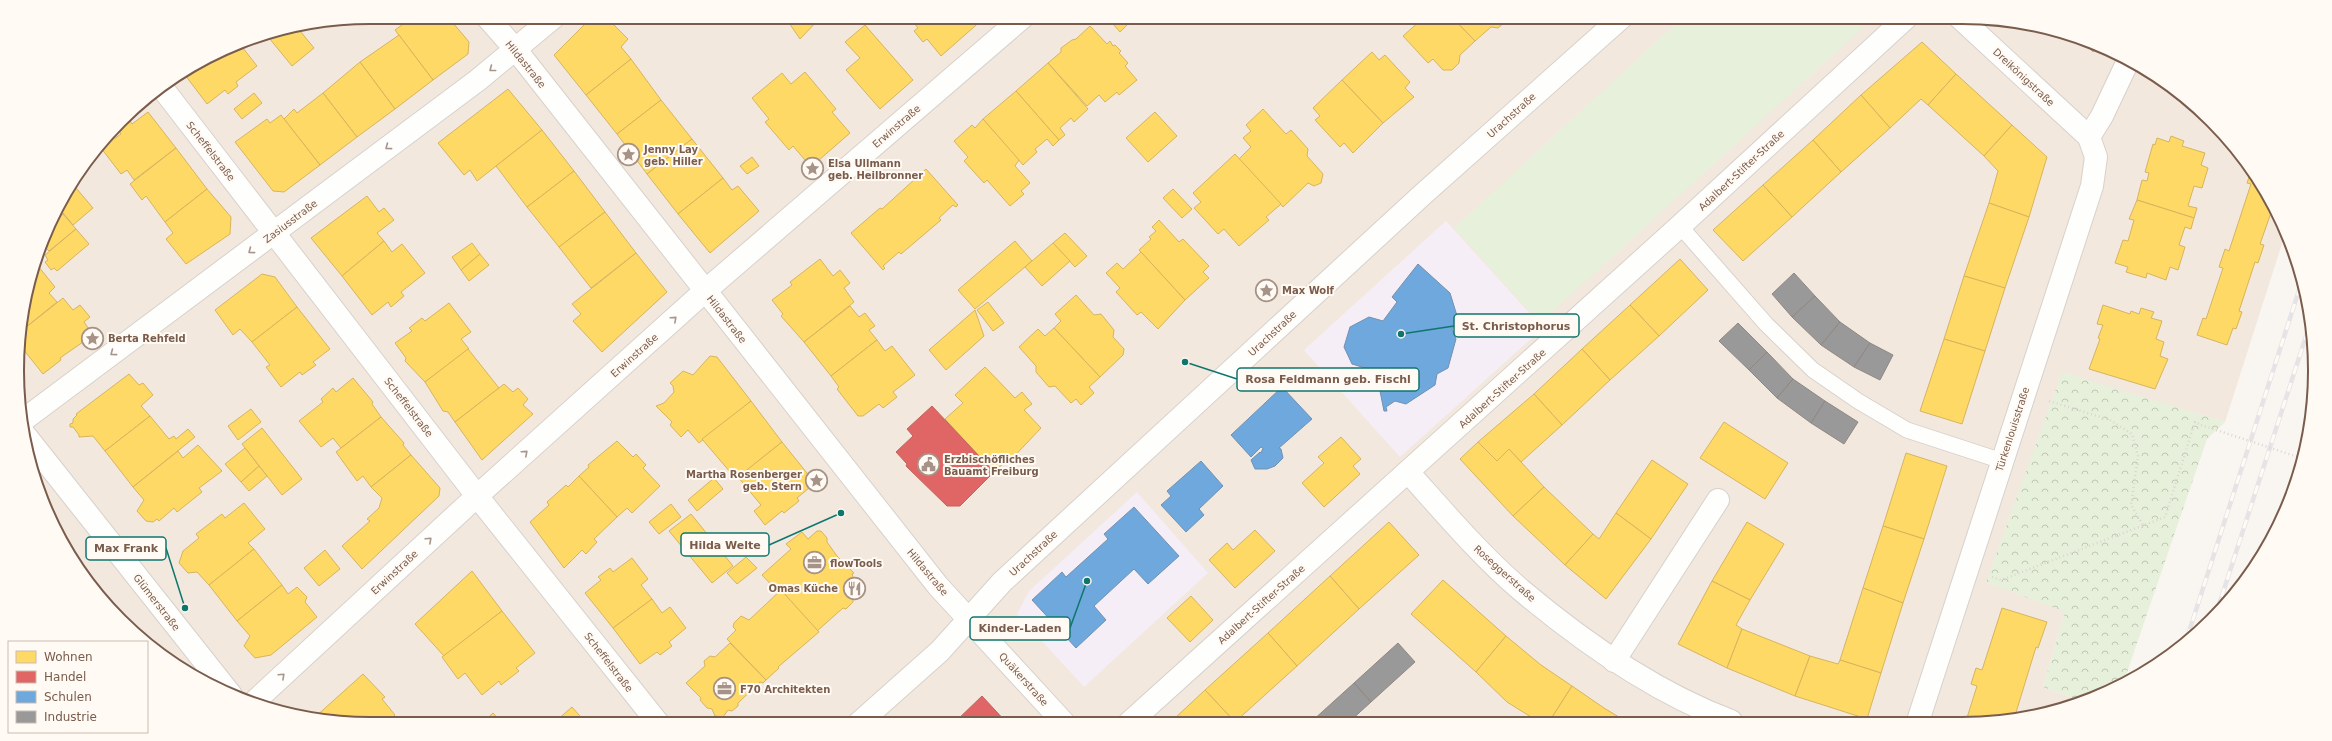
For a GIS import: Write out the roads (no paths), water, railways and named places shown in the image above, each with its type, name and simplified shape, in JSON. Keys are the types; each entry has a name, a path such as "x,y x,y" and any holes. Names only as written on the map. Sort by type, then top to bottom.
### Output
{"street":[{"name":"Hildastraße","path":"493,24 516,50 938,586 969,618"},
{"name":"Zasiusstraße","path":"27,417 275,233 516,50 546,24"},
{"name":"Erwinstraße","path":"258,699 477,496 705,291 1015,24"},
{"name":"Urachstraße","path":"866,717 940,651 1008,576 1421,196 1614,24"},
{"name":"Adalbert-Stifter-Straße","path":"1136,717 1680,226 1899,24"},
{"name":"Dreikönigstraße","path":"1967,24 2089,137"},
{"path":"2089,137 2102,116 2126,65"},
{"name":"Scheffelstraße","path":"165,92 477,496 652,717"},
{"name":"Türkenlouisstraße","path":"1919,717 2092,186 2096,157 2089,137"},
{"name":"Glümerstraße","path":"33,446 220,682"},
{"name":"Roseggerstraße","path":"1408,472 1467,537 1521,589 1614,661 1664,689 1721,717"},
{"path":"1614,661 1718,500"},
{"name":"Quäkerstraße","path":"969,618 1059,717"}],"lane":[{"path":"1680,226 1766,324 1813,370 1858,401 1907,430 2002,461"}],"railway":[{"path":"2189,632 2298,292"},
{"path":"2220,601 2306,336"}],"place":[{"name":"Jenny Lay geb. Hiller","path":"628,155"},
{"name":"Elsa Ullmann geb. Heilbronner","path":"812,169"},
{"name":"Max Wolf","path":"1266,290"},
{"name":"St. Christophorus","path":"1401,334"},
{"name":"Berta Rehfeld","path":"93,338"},
{"name":"Rosa Feldmann geb. Fischl","path":"1185,362"},
{"name":"Erzbischöfliches Bauamt Freiburg","path":"928,465"},
{"name":"Martha Rosenberger geb. Stern","path":"817,480"},
{"name":"Hilda Welte","path":"841,513"},
{"name":"flowTools","path":"815,563"},
{"name":"Kinder-Laden","path":"1087,581"},
{"name":"Omas Küche","path":"854,588"},
{"name":"Max Frank","path":"185,608"},
{"name":"F70 Architekten","path":"724,689"}]}
